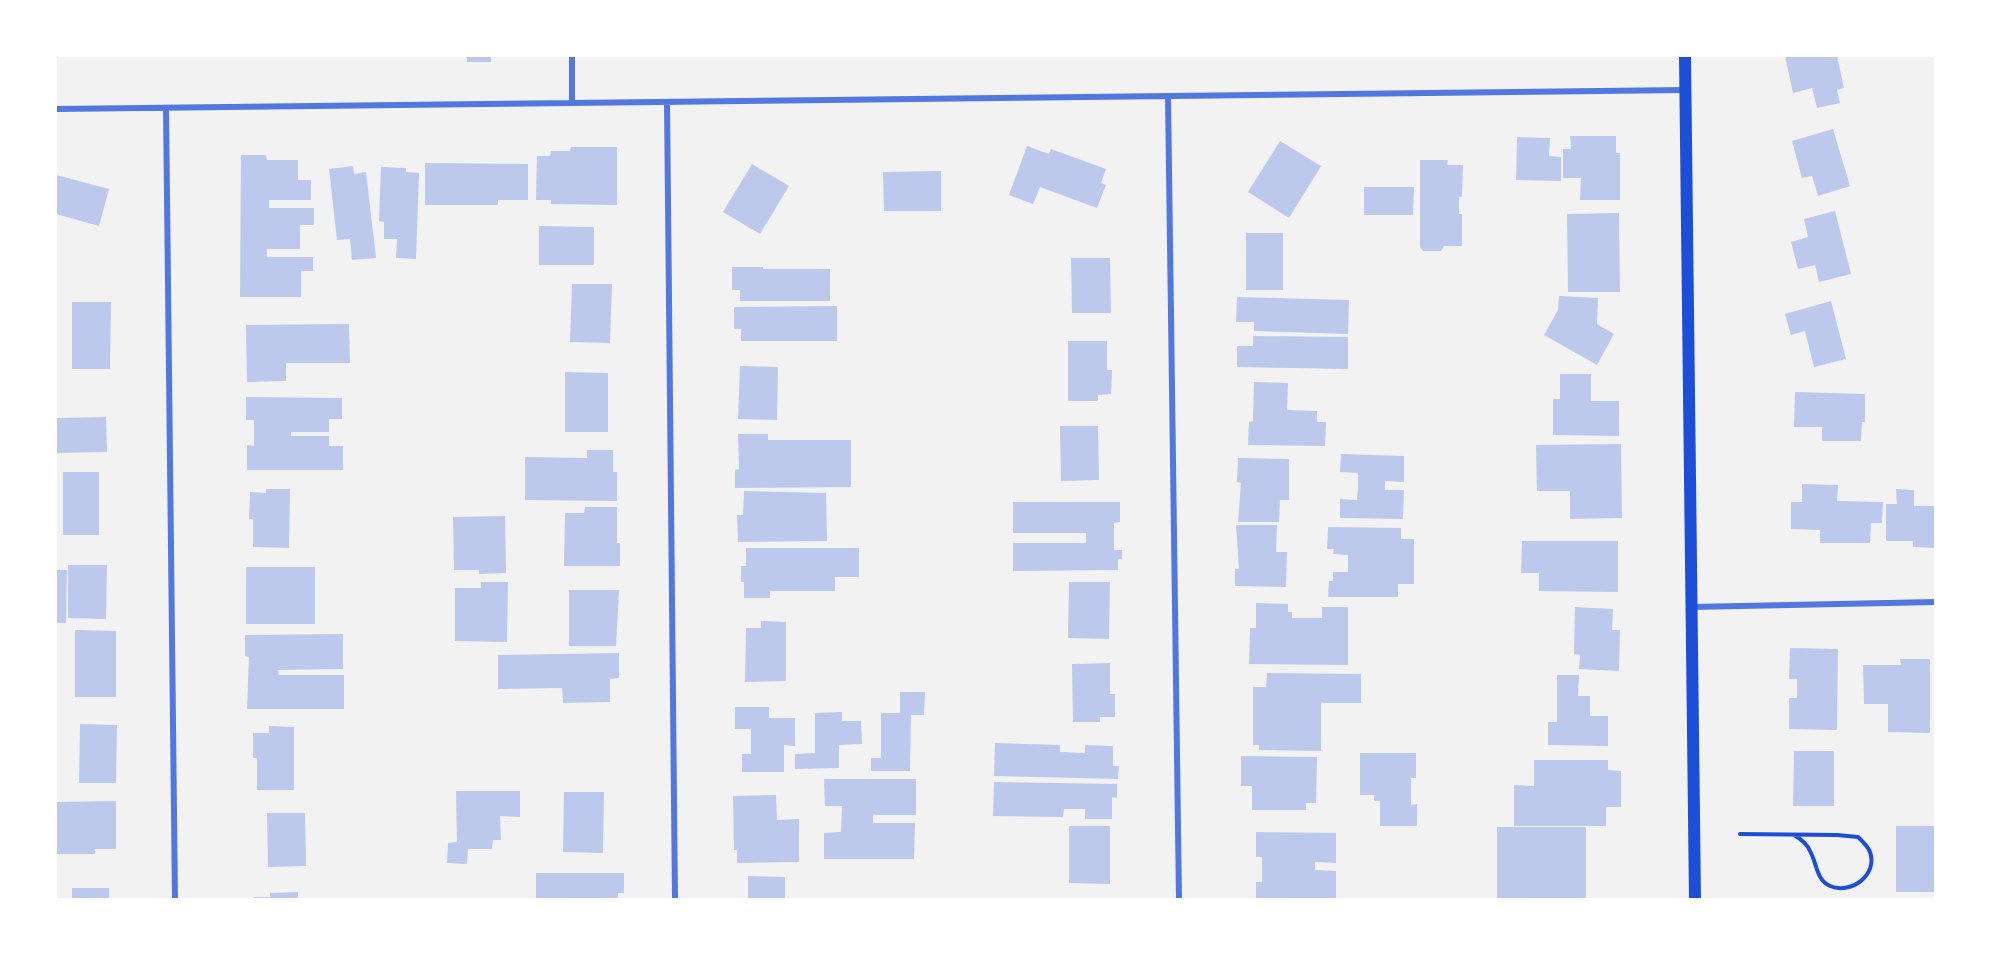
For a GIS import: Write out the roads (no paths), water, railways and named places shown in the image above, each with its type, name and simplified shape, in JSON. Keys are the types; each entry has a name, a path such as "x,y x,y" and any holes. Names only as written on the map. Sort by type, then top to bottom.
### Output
{"main road":[{"path":"1685,56 1695,900"}],"street":[{"path":"572,56 572,103"},
{"path":"56,109 1685,90"},
{"path":"1168,96 1179,900"},
{"path":"668,102 675,900"},
{"path":"166,108 175,900"},
{"path":"1691,607 1935,602"}]}
